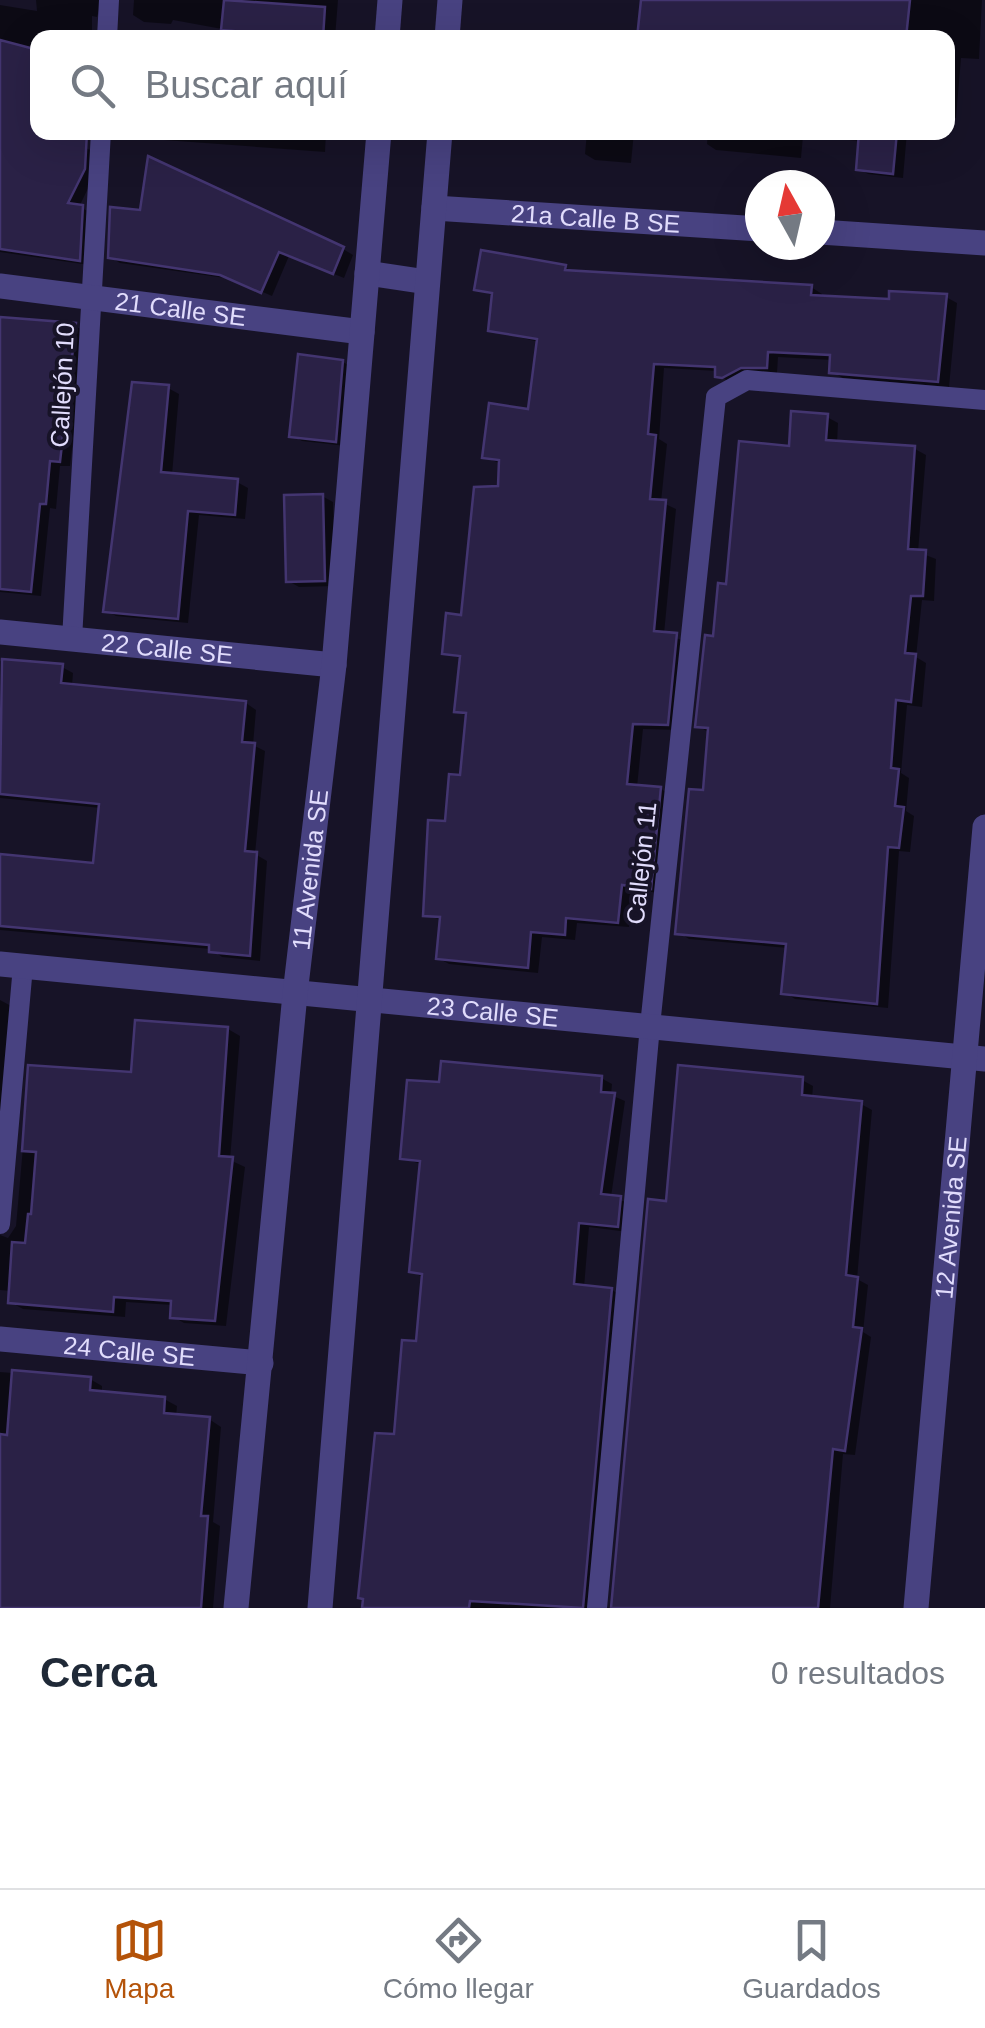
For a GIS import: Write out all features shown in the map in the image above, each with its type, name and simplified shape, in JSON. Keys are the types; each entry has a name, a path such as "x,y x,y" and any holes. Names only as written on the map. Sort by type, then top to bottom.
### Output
{"street":[{"path":"388,30 390,0"},
{"path":"448,30 450,0"},
{"name":"11 Avenida SE","path":"236,1608 295,994 334,665 378,140"},
{"path":"320,1608 439,140"},
{"name":"21a Calle B SE","path":"434,208 745,228"},
{"path":"835,233 985,243"},
{"path":"367,274 428,282"},
{"name":"21 Calle SE","path":"0,286 362,332"},
{"name":"22 Calle SE","path":"0,632 334,665"},
{"name":"12 Avenida SE","path":"916,1608 976,1058 985,827"},
{"name":"23 Calle SE","path":"11,966 976,1058"},
{"name":"24 Calle SE","path":"0,1338 261,1363"}],"lane":[{"path":"106,30 108,0"},
{"name":"Callejón 10","path":"72,640 101,140"},
{"name":"Callejón 11","path":"597,1608 650,1026 716,398 747,380 985,400"},
{"path":"0,1224 11,966"}],"building":[{"path":"224,0 325,7 324,30 221,30"},
{"path":"641,0 910,0 907,30 638,30"},
{"path":"0,40 30,48 30,140 87,140 85,169 68,203 83,205 80,261 0,249"},
{"path":"858,140 896,140 893,174 856,170"},
{"path":"148,156 344,247 333,274 279,252 261,293 220,275 108,258 110,207 140,210"},
{"path":"481,250 566,265 565,270 812,285 811,295 889,299 889,291 947,294 938,382 829,373 830,355 768,352 767,368 741,368 722,378 715,377 715,367 654,364 648,434 656,435 650,499 666,500 654,631 677,633 668,725 633,724 627,784 661,787 651,889 622,885 618,923 566,918 565,935 531,932 528,968 436,959 440,917 423,916 428,820 445,821 449,774 460,775 466,713 454,712 460,656 442,654 446,613 461,615 474,487 498,486 499,460 482,458 489,403 528,409 537,339 488,331 492,293 474,290"},
{"path":"0,317 76,323 60,462 50,461 46,504 40,504 31,592 0,589"},
{"path":"298,354 343,360 336,442 289,437"},
{"path":"132,382 169,385 161,472 238,479 235,515 188,511 178,619 103,612"},
{"path":"791,411 828,414 826,440 915,446 908,549 926,550 923,596 911,596 905,653 916,654 911,702 896,700 891,768 899,769 895,806 904,807 899,848 888,847 877,1004 781,994 786,944 675,934 689,789 703,790 708,728 695,727 705,635 713,636 718,583 726,584 739,441 789,446"},
{"path":"323,494 325,581 286,582 284,495"},
{"path":"2,659 63,664 61,683 246,701 242,742 255,743 245,851 257,852 250,956 209,952 209,945 0,926 0,854 93,863 99,804 0,794"},
{"path":"135,1020 228,1027 219,1156 233,1157 215,1321 170,1318 171,1301 114,1297 113,1312 8,1303 12,1242 25,1243 31,1214 36,1152 22,1151 28,1065 131,1072"},
{"path":"441,1061 602,1076 601,1092 615,1093 601,1194 621,1196 618,1227 579,1223 574,1284 612,1288 583,1608 470,1601 469,1608 362,1608 363,1599 358,1598 375,1433 394,1434 402,1340 416,1341 422,1274 409,1272 420,1161 400,1159 407,1080 439,1082"},
{"path":"678,1065 803,1077 802,1095 862,1101 846,1275 858,1277 853,1327 862,1328 845,1451 833,1449 818,1608 611,1608 648,1199 666,1201"},
{"path":"12,1370 91,1377 90,1390 165,1397 164,1413 210,1417 201,1516 208,1516 201,1608 0,1608 0,1434 7,1435"}]}
